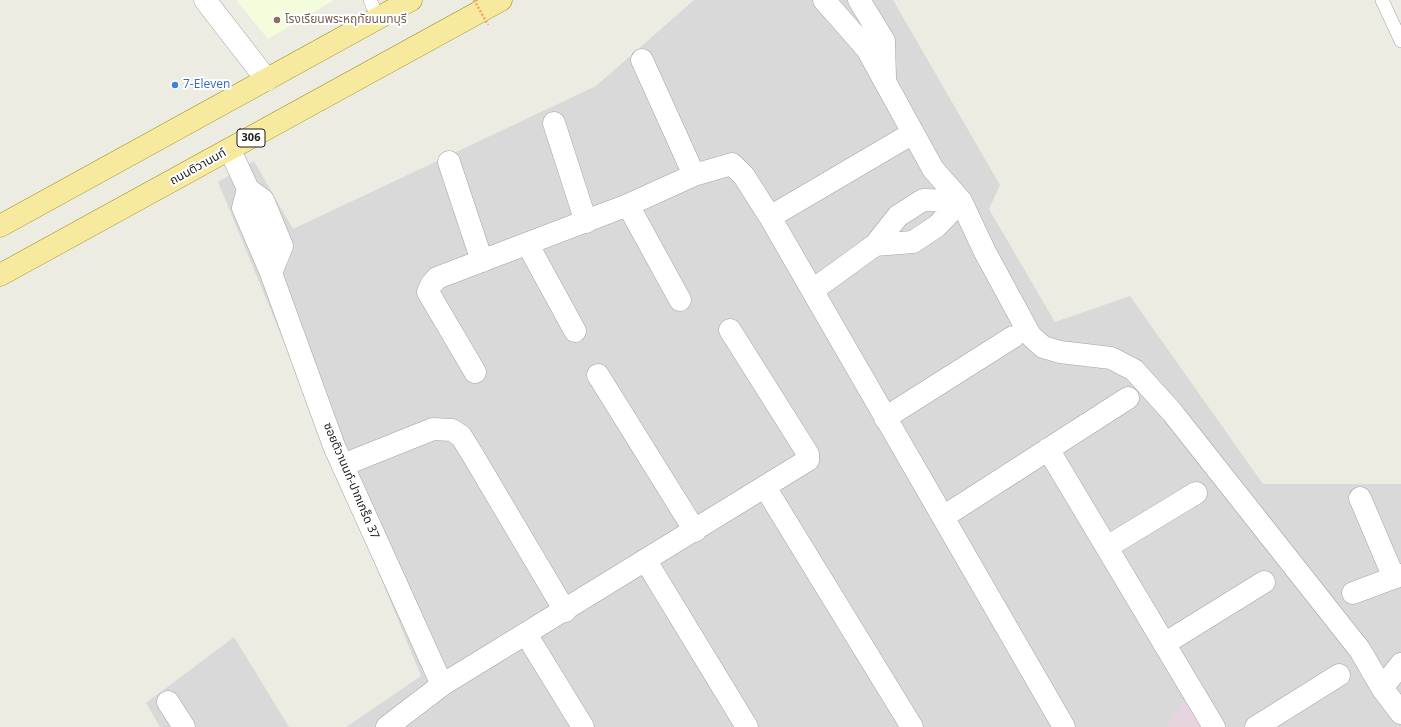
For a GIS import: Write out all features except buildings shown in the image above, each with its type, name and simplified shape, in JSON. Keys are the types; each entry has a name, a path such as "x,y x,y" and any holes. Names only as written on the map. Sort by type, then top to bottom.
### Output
{"main road":[{"path":"0,226 267,80 374,9 411,0"},
{"name":"ถนนติวานนท์","path":"0,275 501,0"}],"street":[{"path":"205,0 267,80"},
{"path":"824,0 867,49 933,169 960,201 985,252 1030,334 1042,347 1060,352 1111,358 1134,370 1172,412 1360,650 1391,687 1401,713"},
{"path":"858,0 884,41 885,83"},
{"path":"642,60 694,175"},
{"path":"554,123 586,222"},
{"path":"770,217 913,133"},
{"name":"ซอยติวานนท์-ปากเกร็ด 37","path":"230,150 248,189 244,208 271,273 334,446 442,685"},
{"path":"450,162 482,262"},
{"path":"474,372 428,292 431,285 437,278 586,222 694,175 732,164 744,176 770,217 1064,727"},
{"path":"813,290 875,245 898,216 923,200 960,201"},
{"path":"875,245 914,242 937,226 960,201"},
{"path":"628,205 680,300"},
{"path":"528,245 575,331"},
{"path":"387,727 442,685 565,611 808,460 808,454 730,330"},
{"path":"885,418 1014,337"},
{"path":"598,375 695,531"},
{"path":"943,517 1128,398"},
{"path":"343,465 433,429 452,430 461,436 471,452 565,611"},
{"path":"1048,449 1214,727"},
{"path":"765,487 912,727"},
{"path":"1107,547 1196,493"},
{"path":"1353,593 1398,577 1360,498"},
{"path":"646,561 747,727"},
{"path":"1164,644 1264,582"},
{"path":"526,634 583,727"},
{"path":"1391,687 1401,664"},
{"path":"1256,727 1339,675"},
{"path":"168,702 184,727"}],"lane":[{"path":"1382,0 1401,41"}],"path":[{"path":"474,0 488,25"}],"shaded area":[{"name":"โรงเรียนพระหฤทัยนนทบุรี","path":"236,0 334,0 268,39"},
{"path":"694,0 893,0 1000,185 989,209 1055,322 1130,296 1263,484 1401,484 1401,727 1204,727 1186,699 1167,727 346,727 421,676 218,182 254,161 293,229 596,86"},
{"path":"234,637 289,727 160,727 146,703"},
{"path":"1186,699 1204,727 1167,727"}],"place":[{"name":"โรงเรียนพระหฤทัยนนทบุรี","path":"277,20"},
{"name":"7-Eleven","path":"175,85"}]}
